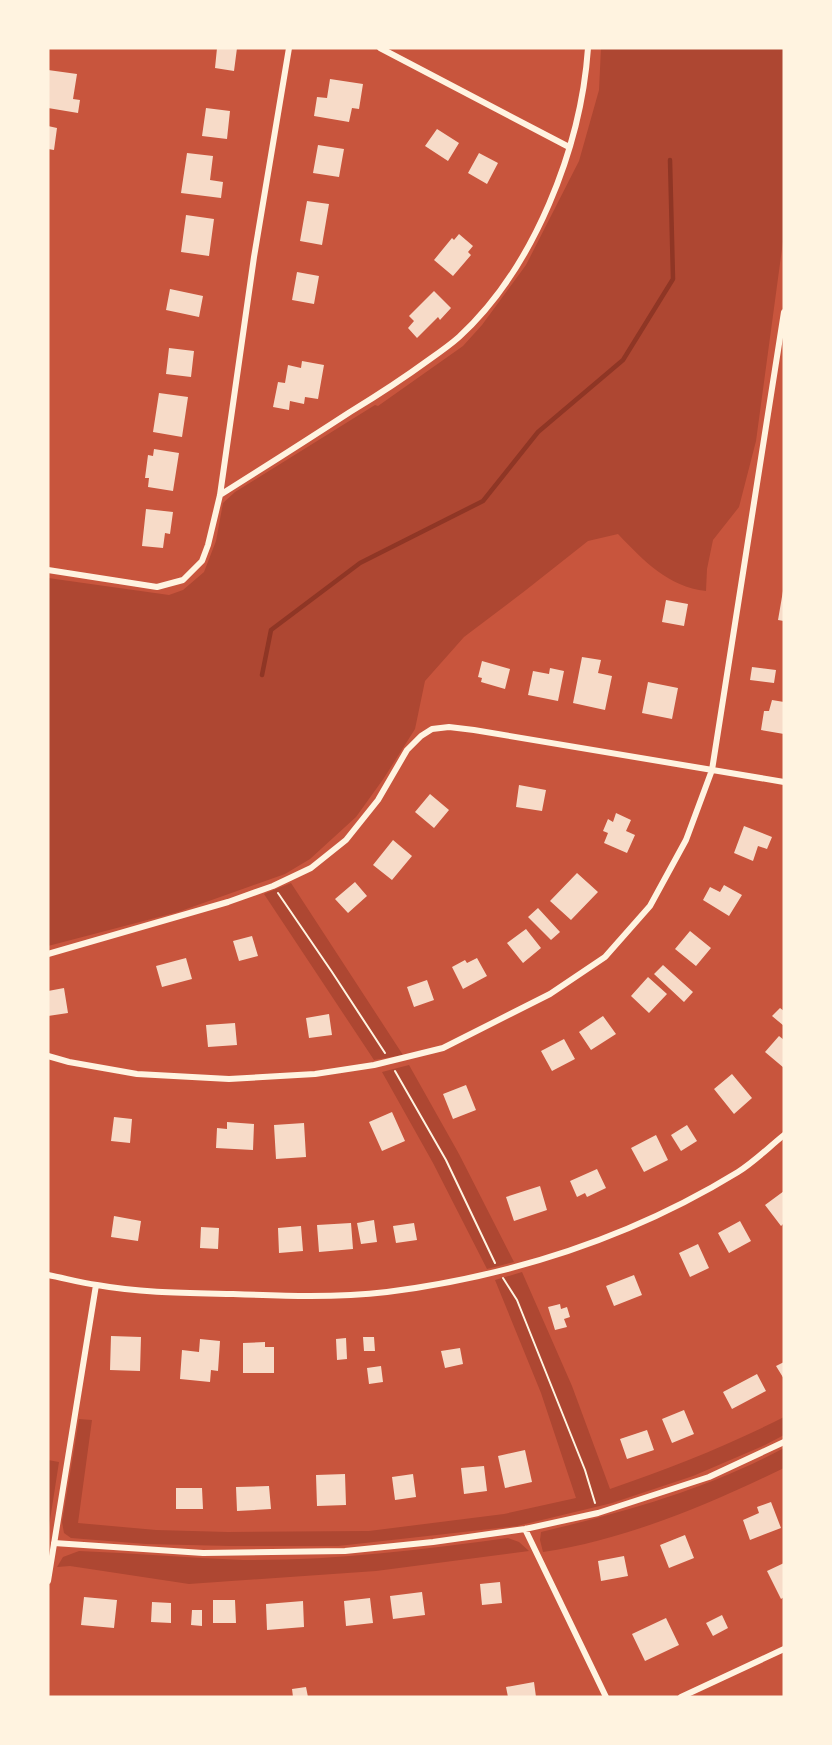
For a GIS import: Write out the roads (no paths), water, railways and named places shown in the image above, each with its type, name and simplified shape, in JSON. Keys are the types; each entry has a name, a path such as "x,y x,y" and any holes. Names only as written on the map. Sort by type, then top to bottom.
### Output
{"street":[{"path":"48,570 156,586 183,580 202,561 208,546 220,495 254,257 289,48"},
{"path":"380,48 569,147"},
{"path":"220,495 393,386 458,338 494,302 513,273 559,183 579,115 588,48"},
{"path":"48,1056 137,1074 229,1079 315,1074 390,1061 443,1048 504,1019 550,994 605,957 650,906 686,840 712,770 784,312"},
{"path":"48,954 198,912 273,886 311,868 346,840 378,800 407,750 432,729 449,727 784,782"},
{"path":"48,1275 96,1285 188,1293 304,1296 386,1292 464,1279 499,1271 598,1241 671,1209 739,1171 784,1135"},
{"path":"48,1581 96,1285"},
{"path":"54,1543 203,1552 345,1551 434,1542 525,1529 598,1513 709,1477 784,1443"},
{"path":"525,1529 606,1697"},
{"path":"681,1697 784,1649"}],"waterway":[{"path":"262,675 271,630 360,563 483,501 538,432 623,360 673,279 670,160"}]}
